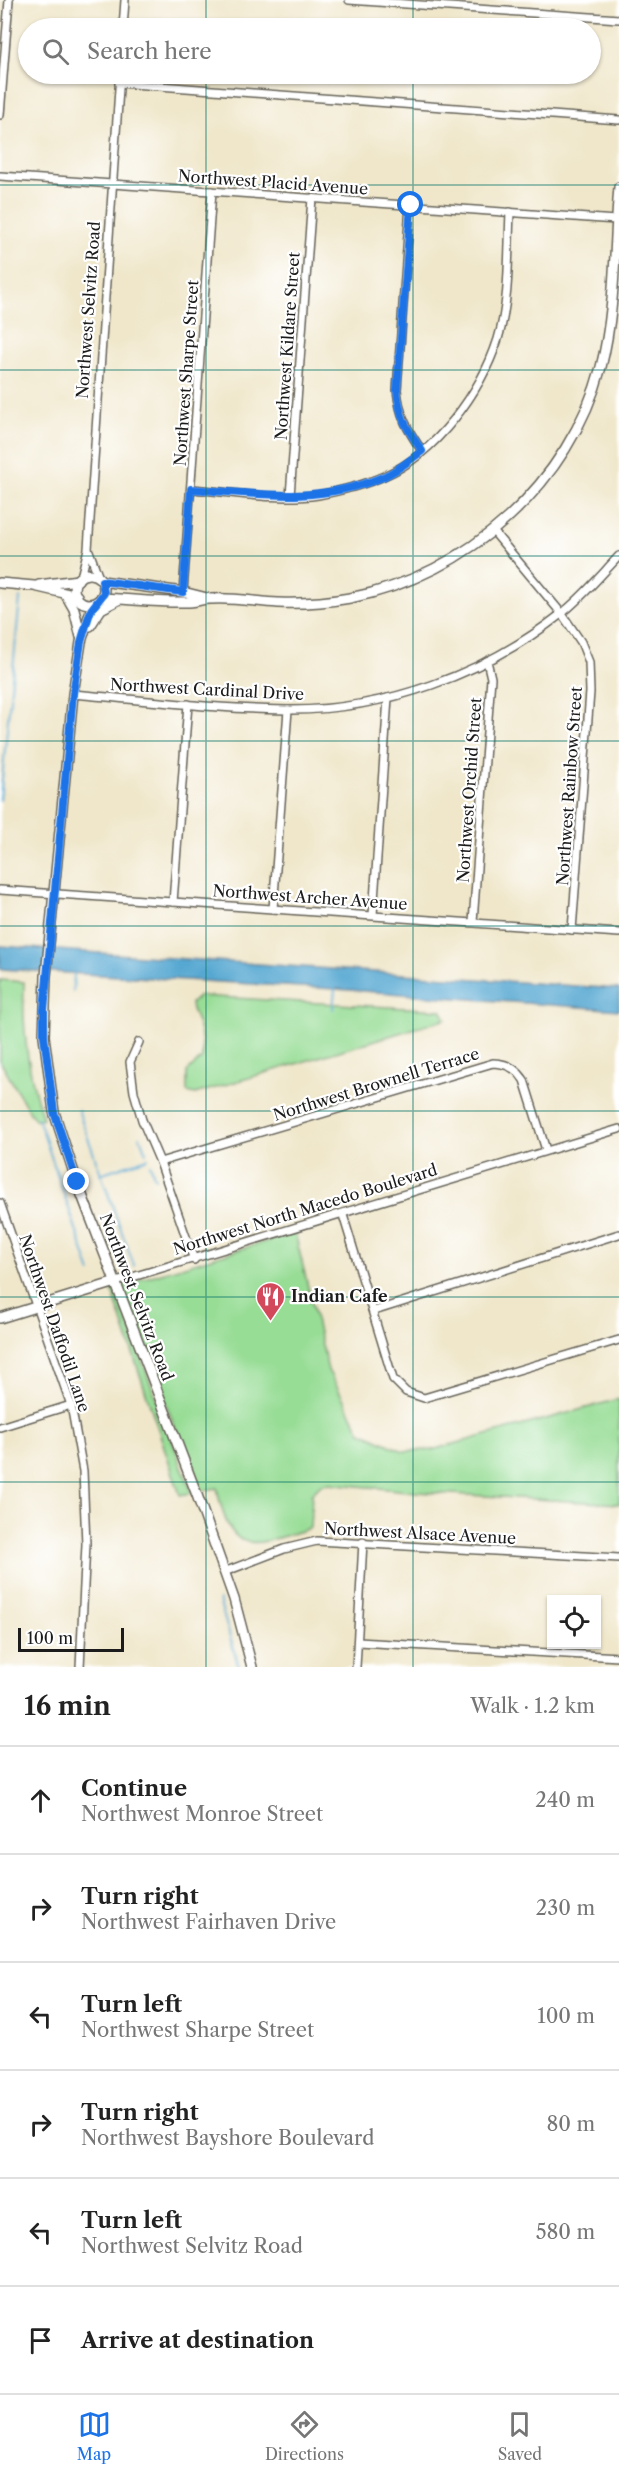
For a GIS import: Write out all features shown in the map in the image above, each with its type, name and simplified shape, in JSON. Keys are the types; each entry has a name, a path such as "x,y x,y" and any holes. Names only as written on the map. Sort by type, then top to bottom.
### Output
{"street":[{"path":"0,115 9,0"},
{"path":"124,18 125,0"},
{"path":"349,0 619,19"},
{"name":"Northwest Selvitz Road","path":"79,579 88,549 119,84"},
{"path":"133,84 619,120"},
{"name":"Northwest Placid Avenue","path":"0,176 616,220"},
{"path":"0,583 34,586 78,598 89,604 99,600 120,599 186,602 210,599 280,603 349,598 408,581 437,567 493,531 532,493 560,456 590,399 605,346 611,305 619,186"},
{"name":"Northwest Sharpe Street","path":"183,592 212,191"},
{"name":"Northwest Kildare Street","path":"290,496 312,198"},
{"path":"411,205 397,390 399,411 405,426 422,451"},
{"path":"191,489 290,496 316,495 346,489 385,476 422,451 460,412 484,375 498,338 504,304 510,212"},
{"name":"Northwest Rainbow Street","path":"493,531 562,614 581,642 588,663 590,692 572,930"},
{"name":"Northwest Selvitz Road","path":"88,549 100,580"},
{"name":"Northwest Cardinal Drive","path":"73,694 288,710 356,705 388,698 455,676 524,640 562,614 619,556"},
{"path":"34,586 92,575 100,580 183,592 210,599"},
{"path":"78,598 75,588 79,579"},
{"path":"99,600 104,589 100,580"},
{"path":"66,595 74,609 81,639"},
{"name":"Northwest Selvitz Road","path":"78,598 81,639"},
{"path":"81,639 101,609 120,599"},
{"name":"Northwest Selvitz Road","path":"99,600 91,610 81,639 73,694 46,976 44,1036 54,1112 77,1182 224,1572 252,1667"},
{"name":"Northwest Orchid Street","path":"473,922 491,678 486,661"},
{"path":"373,915 388,698"},
{"path":"173,902 188,704"},
{"path":"273,909 288,710"},
{"name":"Northwest Archer Avenue","path":"0,890 619,933"},
{"path":"139,1042 130,1062 131,1076 142,1120 160,1162 194,1260"},
{"name":"Northwest Brownell Terrace","path":"160,1162 493,1063 509,1066 518,1071 524,1080 546,1150"},
{"name":"Northwest North Macedo Boulevard","path":"0,1318 619,1129"},
{"name":"Northwest Daffodil Lane","path":"0,1203 71,1405 83,1471 86,1544 80,1667"},
{"path":"343,1215 393,1378 406,1392 424,1398 619,1340"},
{"path":"374,1311 619,1234"},
{"path":"0,1427 71,1405"},
{"name":"Northwest Alsace Avenue","path":"224,1572 284,1549 317,1541 619,1558"},
{"path":"356,1667 363,1542"},
{"path":"358,1642 619,1657"}],"green space":[{"path":"0,980 24,982 27,1051 33,1085 43,1118 36,1120 0,1061"},
{"path":"199,996 441,1010 446,1019 195,1094 187,1092 187,1072 202,1058 200,1032 191,1005"},
{"path":"295,1233 328,1370 361,1432 403,1451 432,1450 619,1399 619,1504 417,1492 329,1483 322,1484 312,1494 310,1528 259,1542 247,1542 237,1537 229,1527 217,1488 199,1491 121,1285"},
{"path":"114,1287 192,1493 180,1495 111,1288"}],"water":[{"path":"0,946 619,989 619,1010 335,989 0,969"}],"waterway":[{"path":"0,800 20,598"},
{"path":"73,991 74,974"},
{"path":"333,1009 335,989"},
{"path":"78,1110 134,1266"},
{"path":"38,1118 91,1273"},
{"path":"140,1137 146,1153"},
{"path":"100,1174 148,1158"},
{"path":"150,1164 155,1178"},
{"path":"219,1600 239,1667"}],"place":[{"name":"Indian Cafe","path":"270,1322"}],"route":[{"path":"77,1182 54,1112 44,1036 44,1010 73,694 81,642 91,610 104,593 102,581 183,592 191,489 281,496 316,495 346,489 385,476 422,451 405,426 399,411 397,390 411,205"}]}
